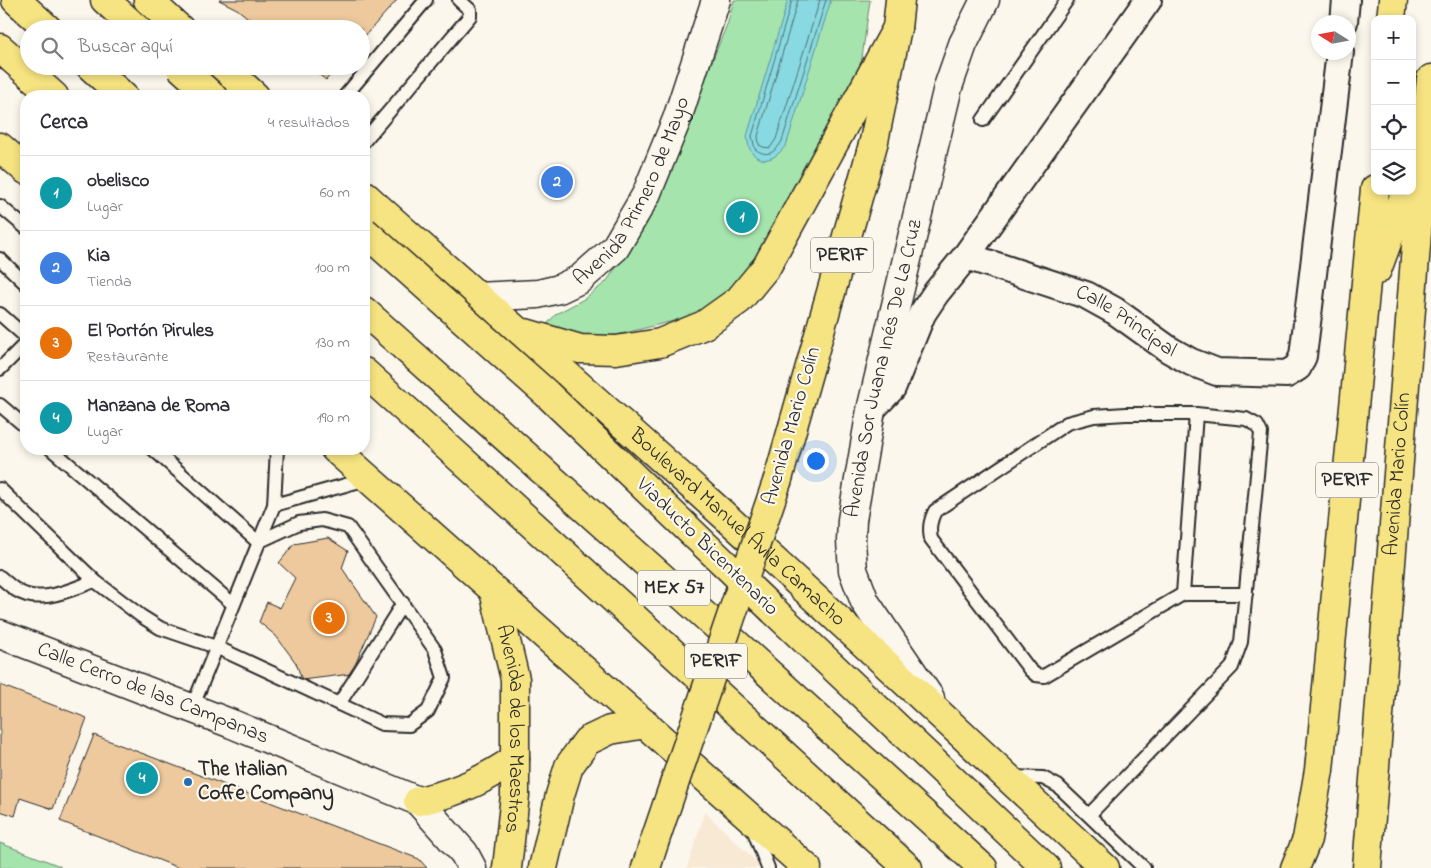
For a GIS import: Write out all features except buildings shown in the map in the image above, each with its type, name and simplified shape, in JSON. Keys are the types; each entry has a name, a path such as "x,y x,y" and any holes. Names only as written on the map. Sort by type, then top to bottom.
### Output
{"main road":[{"path":"16,0 38,20"},
{"path":"104,0 127,20"},
{"path":"148,0 170,20"},
{"name":"Avenida Mario Colín","path":"650,856 778,479 874,141 897,28 900,0"},
{"path":"1391,15 1392,0"},
{"path":"518,331 580,349 616,350 660,343 704,325 739,300 767,266 897,28"},
{"path":"0,48 20,66"},
{"path":"30,75 47,90"},
{"path":"100,75 116,90"},
{"path":"189,75 205,90"},
{"path":"199,75 205,90"},
{"path":"232,75 248,90"},
{"name":"Avenida Mario Colín","path":"1367,868 1424,144 1431,79"},
{"path":"1416,164 1424,144"},
{"path":"0,147 20,165"},
{"name":"PERIF","path":"1295,868 1307,839 1319,770 1374,195"},
{"path":"1364,304 1405,195"},
{"name":"Boulevard Manuel Ávila Camacho","path":"370,200 707,500 1105,868"},
{"name":"Viaducto Bicentenario","path":"370,236 547,394 1046,868"},
{"name":"MEX 57","path":"370,316 732,639 982,868"},
{"name":"MEX 57","path":"370,377 908,868"},
{"path":"342,455 807,868"},
{"name":"Avenida de los Maestros","path":"494,591 516,679 515,794 507,868"},
{"path":"543,868 560,795 570,766 587,741 610,730 646,724"},
{"path":"418,802 440,797 481,781 515,759"}],"street":[{"name":"Avenida Sor Juana Inés De La Cruz","path":"946,722 865,602 853,570 852,520 872,410 948,87 963,44 984,0"},
{"path":"872,410 892,388 922,314 936,293 966,256 1148,0"},
{"path":"1345,15 1346,0"},
{"name":"Avenida Primero de Mayo","path":"477,297 538,294 560,289 580,279 615,248 646,195 674,127 711,1"},
{"name":"Calle Principal","path":"966,256 1086,295 1115,311 1168,349 1191,362 1218,372 1286,374 1298,367 1303,356 1339,60"},
{"name":"Calle Cerro de las Campanas","path":"0,634 192,708 418,802 464,853 472,868"}],"lane":[{"path":"370,66 426,0"},
{"path":"370,134 470,16 470,10 459,0"},
{"path":"983,120 1067,0"},
{"path":"350,90 363,75"},
{"path":"0,206 20,223"},
{"path":"0,259 20,278"},
{"path":"0,314 20,332"},
{"path":"0,369 20,349"},
{"path":"0,405 20,422"},
{"path":"1183,594 1196,414"},
{"path":"1089,815 1232,666 1241,642 1246,594 1261,433 1257,425 1246,419 1196,414 1094,416 1067,423 935,511 931,518 929,530 931,539 1030,670 1036,675 1044,676 1183,594 1246,594"},
{"path":"59,455 233,604"},
{"path":"160,455 258,542"},
{"path":"192,708 274,505 277,455"},
{"path":"274,505 368,478"},
{"path":"0,489 95,580 140,616 160,628 216,647 382,724 409,725 428,711 444,678 436,650 348,527 322,520 300,523 258,542"},
{"path":"0,577 17,591 33,596 49,596 95,580"},
{"path":"339,704 403,603"},
{"path":"1007,777 1042,778 1058,786 1144,868"},
{"path":"748,815 768,868"}],"shaded area":[{"path":"705,812 763,868 687,868"}],"green space":[{"path":"734,0 870,0 861,65 755,261 729,291 693,316 617,335 580,337 541,331 556,314 584,299 606,282 646,225 728,22"},
{"path":"0,843 60,866 60,868 0,868"}],"water":[{"path":"788,0 831,0 787,143 775,156 769,159 762,159 752,153 747,136"}],"place":[{"name":"Kia","path":"557,182"},
{"name":"obelisco","path":"742,217"},
{"name":"El Portón Pirules","path":"329,618"},
{"name":"Manzana de Roma","path":"142,778"},
{"name":"The Italian Coffe Company","path":"188,782"}]}
